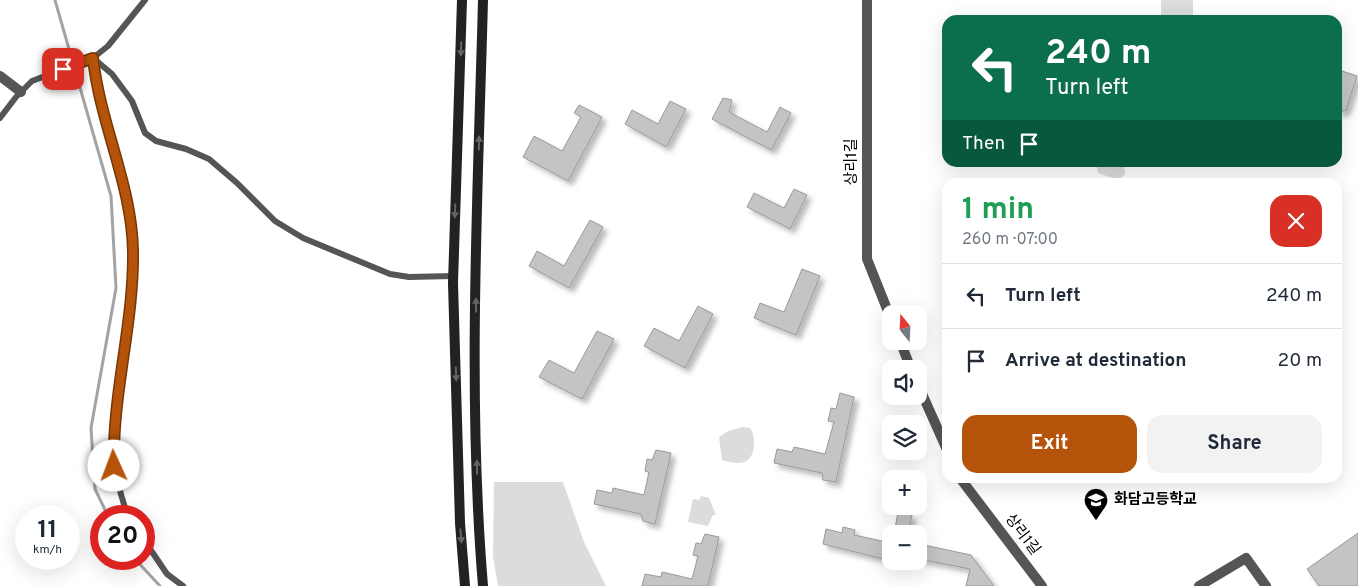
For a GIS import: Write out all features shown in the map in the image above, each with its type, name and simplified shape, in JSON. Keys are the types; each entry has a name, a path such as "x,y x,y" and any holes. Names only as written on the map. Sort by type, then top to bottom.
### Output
{"main road":[{"path":"462,0 453,276 460,523 465,586"},
{"path":"483,0 476,288 478,522 483,586"}],"street":[{"name":"상리1길","path":"867,0 867,259 885,305"},
{"path":"0,76 20,92"},
{"path":"927,405 942,439"},
{"name":"상리1길","path":"964,483 1042,586"},
{"path":"1200,586 1246,558 1266,586"}],"lane":[{"path":"0,118 20,92 32,81 91,59 108,46 145,0"},
{"path":"91,59 112,74 132,101 145,133 156,141 186,149 209,159 282,226 303,238 390,274 409,277 453,276"},
{"path":"91,59 124,188 130,218 133,250 128,330 113,435 114,466 118,492 123,505"},
{"path":"155,556 167,574 183,586"}],"shaded area":[{"path":"1161,0 1193,0 1193,15 1161,15"},
{"path":"1097,167 1124,167 1125,174 1121,178 1113,178 1098,173"},
{"path":"743,427 750,428 752,431 754,445 752,455 741,463 722,460 719,437 728,431"},
{"path":"494,482 563,482 584,542 606,586 498,586 493,556"},
{"path":"701,496 709,498 716,515 713,515 708,526 688,522 693,499 699,500"}],"building":[{"path":"1342,71 1357,76 1346,110 1342,112"},
{"path":"723,98 732,100 729,112 767,132 780,107 791,113 771,150 712,119"},
{"path":"670,101 686,109 666,147 625,124 632,110 658,124"},
{"path":"579,105 602,117 568,181 523,157 534,136 562,151 581,117 574,113"},
{"path":"794,189 807,195 790,229 747,207 754,193 784,208"},
{"path":"590,220 603,227 569,288 529,266 537,251 564,266"},
{"path":"802,269 820,276 796,335 754,318 760,303 784,312"},
{"path":"698,306 713,314 685,368 644,346 654,328 679,341"},
{"path":"597,331 614,339 582,399 539,377 549,360 574,373"},
{"path":"840,393 854,397 836,482 823,480 822,473 774,463 777,449 792,452 794,447 825,454 834,422 828,421 831,408 836,409"},
{"path":"656,450 671,453 655,524 643,521 641,514 594,504 597,490 612,493 613,488 644,495 649,472 645,471 647,459 652,460"},
{"path":"897,515 912,515 910,525 896,525"},
{"path":"843,527 855,530 854,535 882,541 882,559 823,544 826,529 842,533"},
{"path":"1358,533 1358,586 1319,586 1307,569"},
{"path":"705,534 719,537 708,586 642,586 645,574 661,577 662,572 692,579 698,556 693,555 696,543 701,544"},
{"path":"927,546 971,555 994,586 966,586 970,569 927,561"}],"waterway":[{"path":"55,0 111,196 116,288 91,428 95,489 103,505"},
{"path":"145,570 160,586"}],"place":[{"name":"화담고등학교","path":"1096,521"}],"route":[{"path":"63,69 93,58 96,79 114,143 130,218 133,250 132,289 113,435 114,466"}]}
